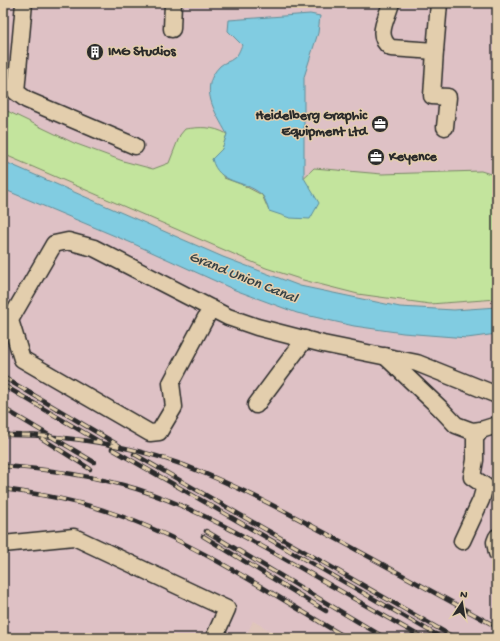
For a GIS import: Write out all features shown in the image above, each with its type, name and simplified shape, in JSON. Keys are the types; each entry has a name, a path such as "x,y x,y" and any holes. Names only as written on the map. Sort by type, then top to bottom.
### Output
{"street":[{"path":"24,3 16,92 27,100 135,146"},
{"path":"172,29 173,3"},
{"path":"391,3 381,32 386,44 391,48 436,51"},
{"path":"439,3 432,96 448,97 445,127"},
{"path":"211,308 171,383 174,407 159,432 150,433 22,359 10,320 54,244 68,241 94,248 211,308 228,317 257,327 306,339 417,363 497,395"},
{"path":"256,405 306,339"},
{"path":"385,356 456,425 472,431 497,425"},
{"path":"462,540 481,500 485,486 472,477 475,460 475,438 481,430"},
{"path":"4,546 74,537 227,609 214,638"},
{"path":"497,537 495,542 497,553"}],"shaded area":[{"path":"3,3 497,3 497,293 461,297 74,143 3,109"},
{"path":"3,189 134,244 235,290 297,313 354,326 403,333 467,338 497,334 497,638 283,638 253,621 245,638 3,638"}],"green space":[{"path":"3,109 74,143 123,161 153,169 169,163 180,135 185,129 206,128 222,131 227,134 222,149 212,159 224,178 243,185 262,195 269,211 314,168 382,174 481,171 497,176 497,299 430,304 358,294 303,280 266,268 3,154"}],"water":[{"path":"310,14 320,16 318,33 304,77 304,178 319,203 310,219 290,218 269,211 265,199 261,194 254,189 226,178 215,167 212,159 222,149 227,134 214,109 209,91 213,74 220,66 238,54 242,45 228,31 229,20"},
{"name":"Grand Union Canal","path":"3,161 223,257 300,286 400,307 454,310 497,307 497,334 467,338 403,333 354,326 297,313 235,290 134,244 3,189"}],"railway":[{"path":"3,377 120,446"},
{"path":"3,385 100,442"},
{"path":"3,408 94,462"},
{"path":"3,435 54,437 106,444 158,456 206,474 276,507 497,627"},
{"path":"41,438 90,469"},
{"path":"112,449 442,638"},
{"path":"134,454 455,638"},
{"path":"3,466 54,471 104,480 158,496 200,514 260,545 423,638"},
{"path":"3,489 46,496 101,509 145,526 175,539 234,570 347,638"},
{"path":"206,531 385,638"},
{"path":"203,536 326,611"}],"place":[{"name":"IMG Studios","path":"95,52"},
{"name":"Heidelberg Graphic Equipment Ltd","path":"380,124"},
{"name":"Keyence","path":"376,157"}]}
